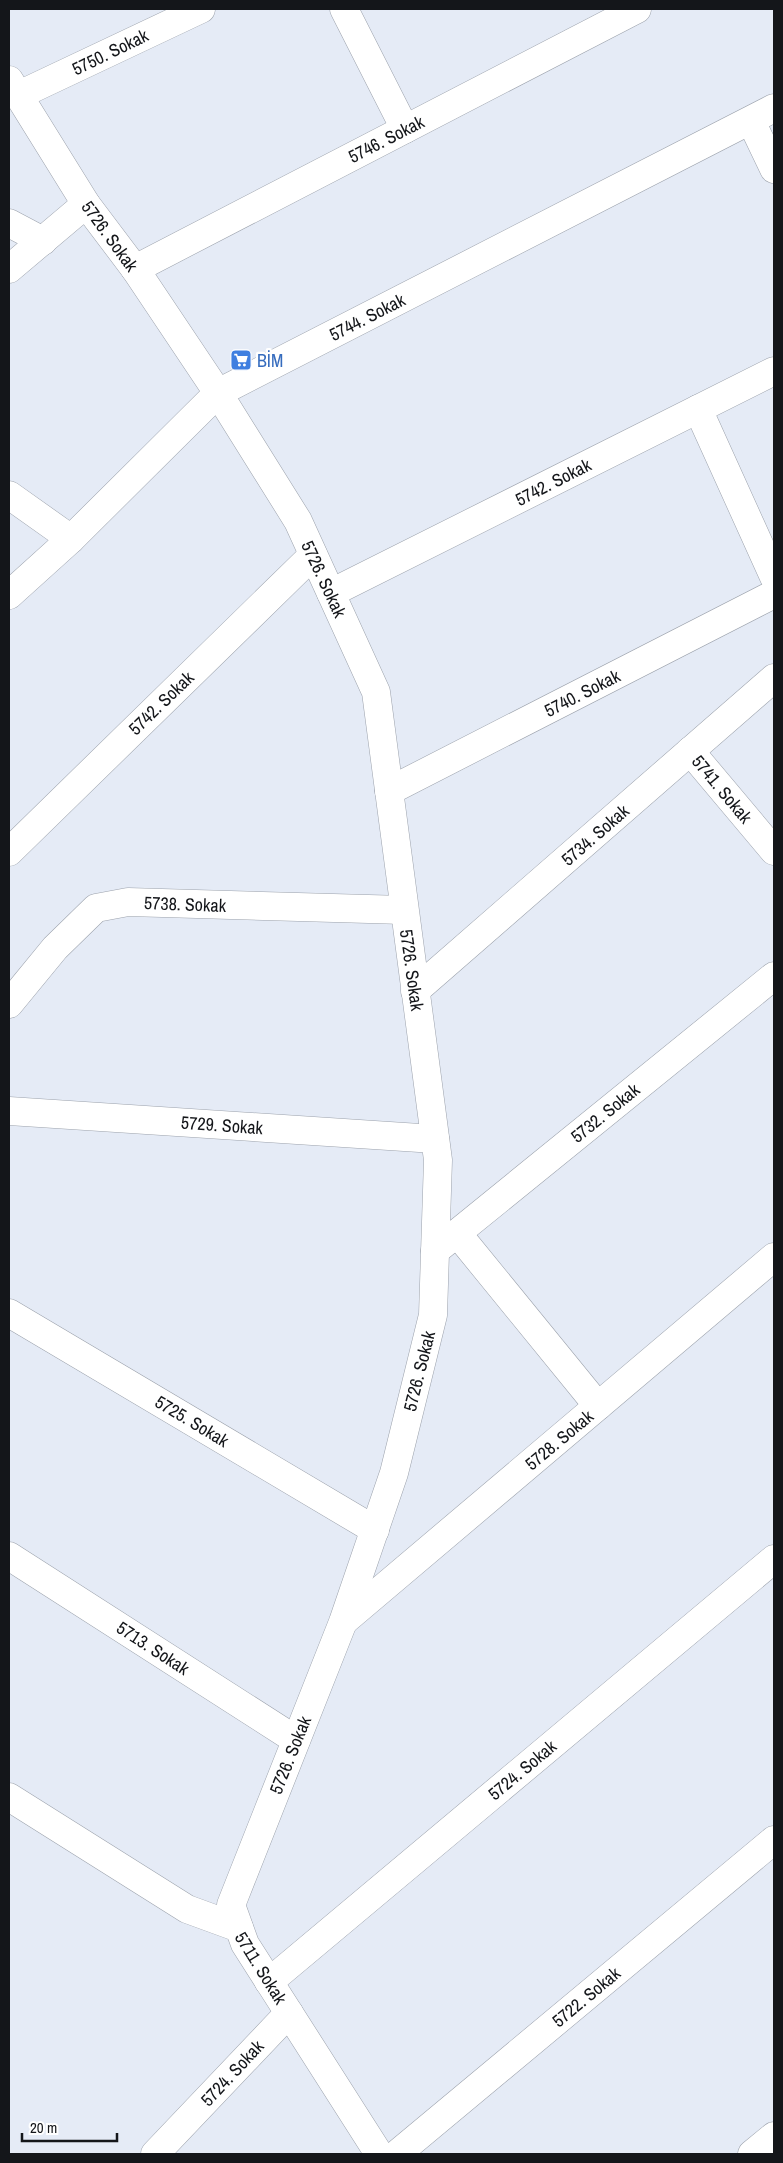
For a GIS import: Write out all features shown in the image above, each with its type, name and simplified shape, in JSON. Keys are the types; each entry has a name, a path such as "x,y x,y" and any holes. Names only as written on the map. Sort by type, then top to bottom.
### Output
{"street":[{"name":"5750. Sokak","path":"14,88 201,9"},
{"path":"344,9 405,130"},
{"name":"5746. Sokak","path":"136,270 637,9"},
{"name":"5726. Sokak","path":"14,88 86,204 136,270 218,393 298,521 376,692 438,1160 432,1315 394,1473 343,1622 231,1905 239,1928"},
{"name":"5744. Sokak","path":"9,595 71,538 218,393 774,108"},
{"path":"751,121 774,169"},
{"path":"9,269 86,204"},
{"path":"9,223 43,240"},
{"name":"5742. Sokak","path":"331,593 774,371"},
{"path":"698,409 774,577"},
{"path":"9,495 71,538"},
{"name":"5742. Sokak","path":"9,852 314,555"},
{"name":"5740. Sokak","path":"389,791 774,594"},
{"name":"5734. Sokak","path":"415,992 774,678"},
{"name":"5741. Sokak","path":"690,751 774,851"},
{"name":"5738. Sokak","path":"9,1004 55,948 96,908 128,902 404,910"},
{"name":"5732. Sokak","path":"435,1251 774,976"},
{"name":"5729. Sokak","path":"9,1111 435,1138"},
{"path":"457,1233 598,1406"},
{"name":"5728. Sokak","path":"343,1622 774,1257"},
{"name":"5725. Sokak","path":"9,1313 374,1530"},
{"name":"5713. Sokak","path":"9,1556 296,1740"},
{"name":"5724. Sokak","path":"269,1982 774,1559"},
{"name":"5711. Sokak","path":"9,1797 187,1909 239,1928 245,1944 379,2154"},
{"name":"5722. Sokak","path":"397,2154 774,1840"},
{"name":"5724. Sokak","path":"155,2154 289,2013"},
{"path":"752,2154 774,2136"}],"place":[{"name":"BİM","path":"241,360"}]}
